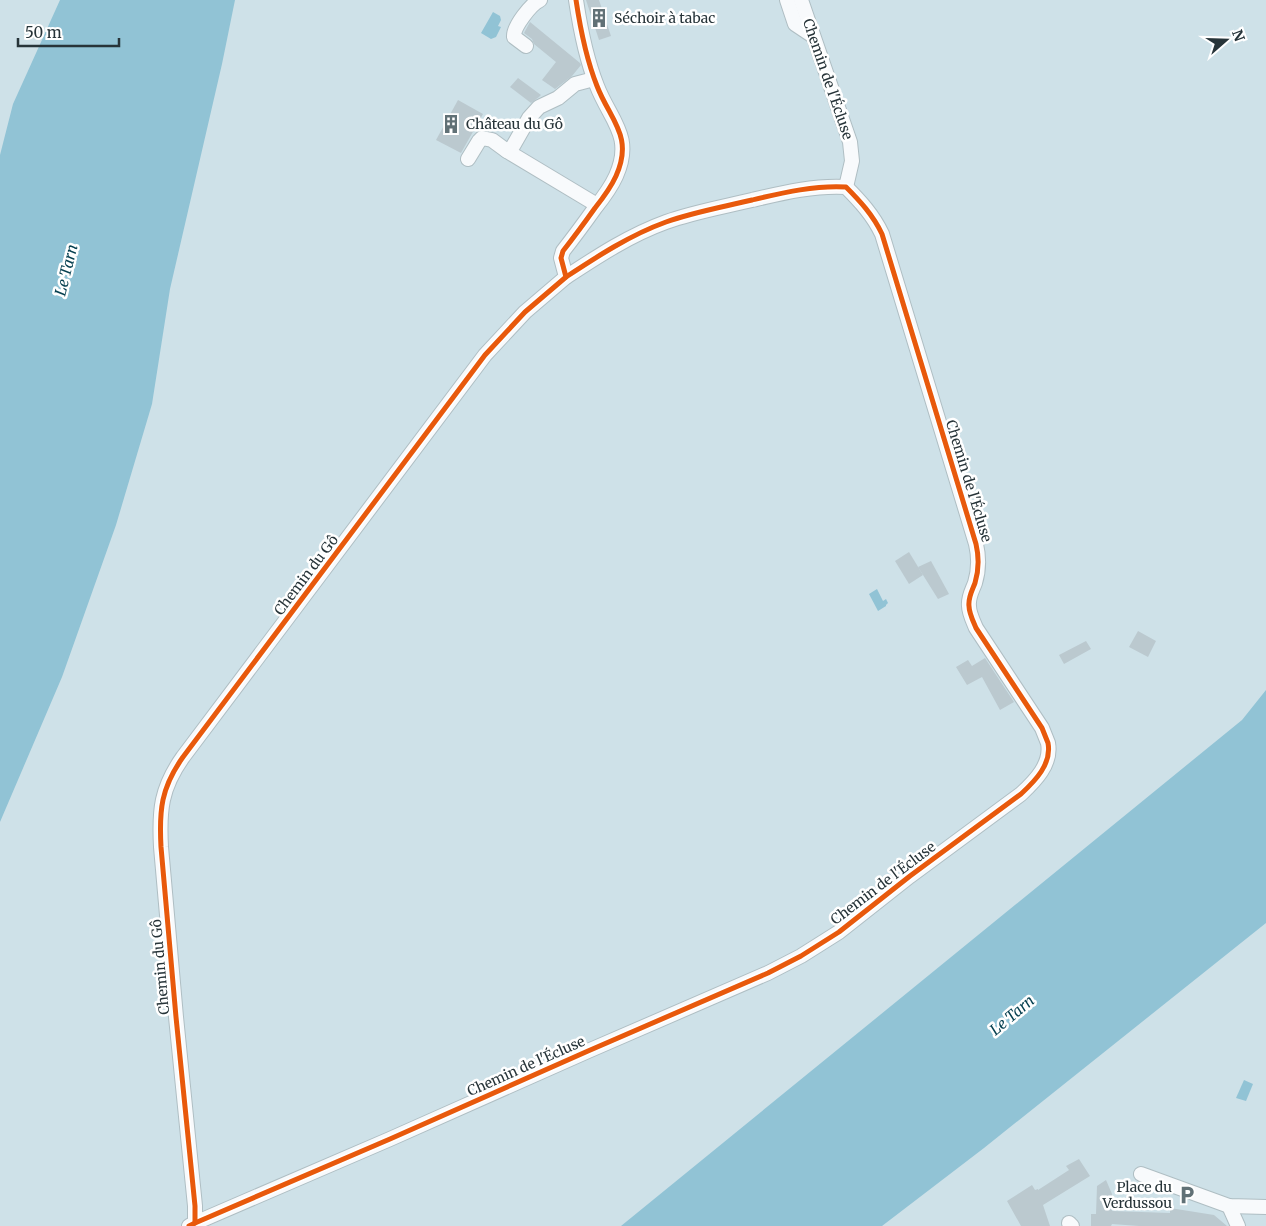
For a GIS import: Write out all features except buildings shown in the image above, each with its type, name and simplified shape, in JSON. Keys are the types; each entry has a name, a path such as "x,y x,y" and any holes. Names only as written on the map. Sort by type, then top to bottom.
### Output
{"street":[{"path":"566,277 562,258 563,251 616,177 622,159 622,139 619,129 597,88 576,0"},
{"path":"787,0 795,24 813,36"},
{"name":"Chemin de l'Écluse","path":"192,1225 768,973 801,956 839,932 910,876 1021,794 1035,781 1044,766 1048,755 1048,745 1045,737 976,628 971,616 970,594 975,583 979,561 978,552 882,234 877,223 846,187 852,162 850,142 801,0"},
{"path":"526,46 514,37 514,32 531,6 537,1"},
{"path":"507,151 513,146 529,118 539,106 558,98 575,84 594,78"},
{"path":"468,159 482,138 492,140 597,206"},
{"name":"Chemin du Gô","path":"192,1225 195,1206 176,1017 160,826 163,797 173,771 485,354 525,312 566,277 619,243 667,222 777,194 823,187 846,187"},
{"path":"1141,1174 1229,1206 1266,1207"},
{"path":"1229,1206 1238,1226"}],"water":[{"name":"Le Tarn","path":"60,0 235,0 170,289 152,404 116,525 62,677 0,822 0,155 13,104"},
{"path":"493,12 500,16 501,20 498,26 501,27 496,37 491,39 481,33"},
{"path":"877,589 883,601 886,599 888,603 878,611 869,594"},
{"name":"Le Tarn","path":"1266,690 1266,923 984,1148 882,1226 621,1226 1242,720"},
{"path":"1244,1080 1253,1084 1246,1101 1236,1098"}],"cycle path":[{"path":"189,1226 195,1223 195,1206 161,847 161,810 166,789 183,757 485,355 525,312 566,277 561,258 563,251 612,184 621,162 622,150 618,129 602,98 590,66 576,0"},
{"path":"195,1223 768,973 801,956 839,932 910,876 1021,794 1037,778 1045,765 1049,751 1042,728 976,628 970,614 970,594 975,583 978,568 976,544 882,234 870,214 851,192 846,187 822,187 799,190 677,218 627,240 566,277"}],"place":[{"name":"Séchoir à tabac","path":"599,18"},
{"name":"Château du Gô","path":"451,124"},
{"name":"Place du Verdussou","path":"1187,1195"}]}
